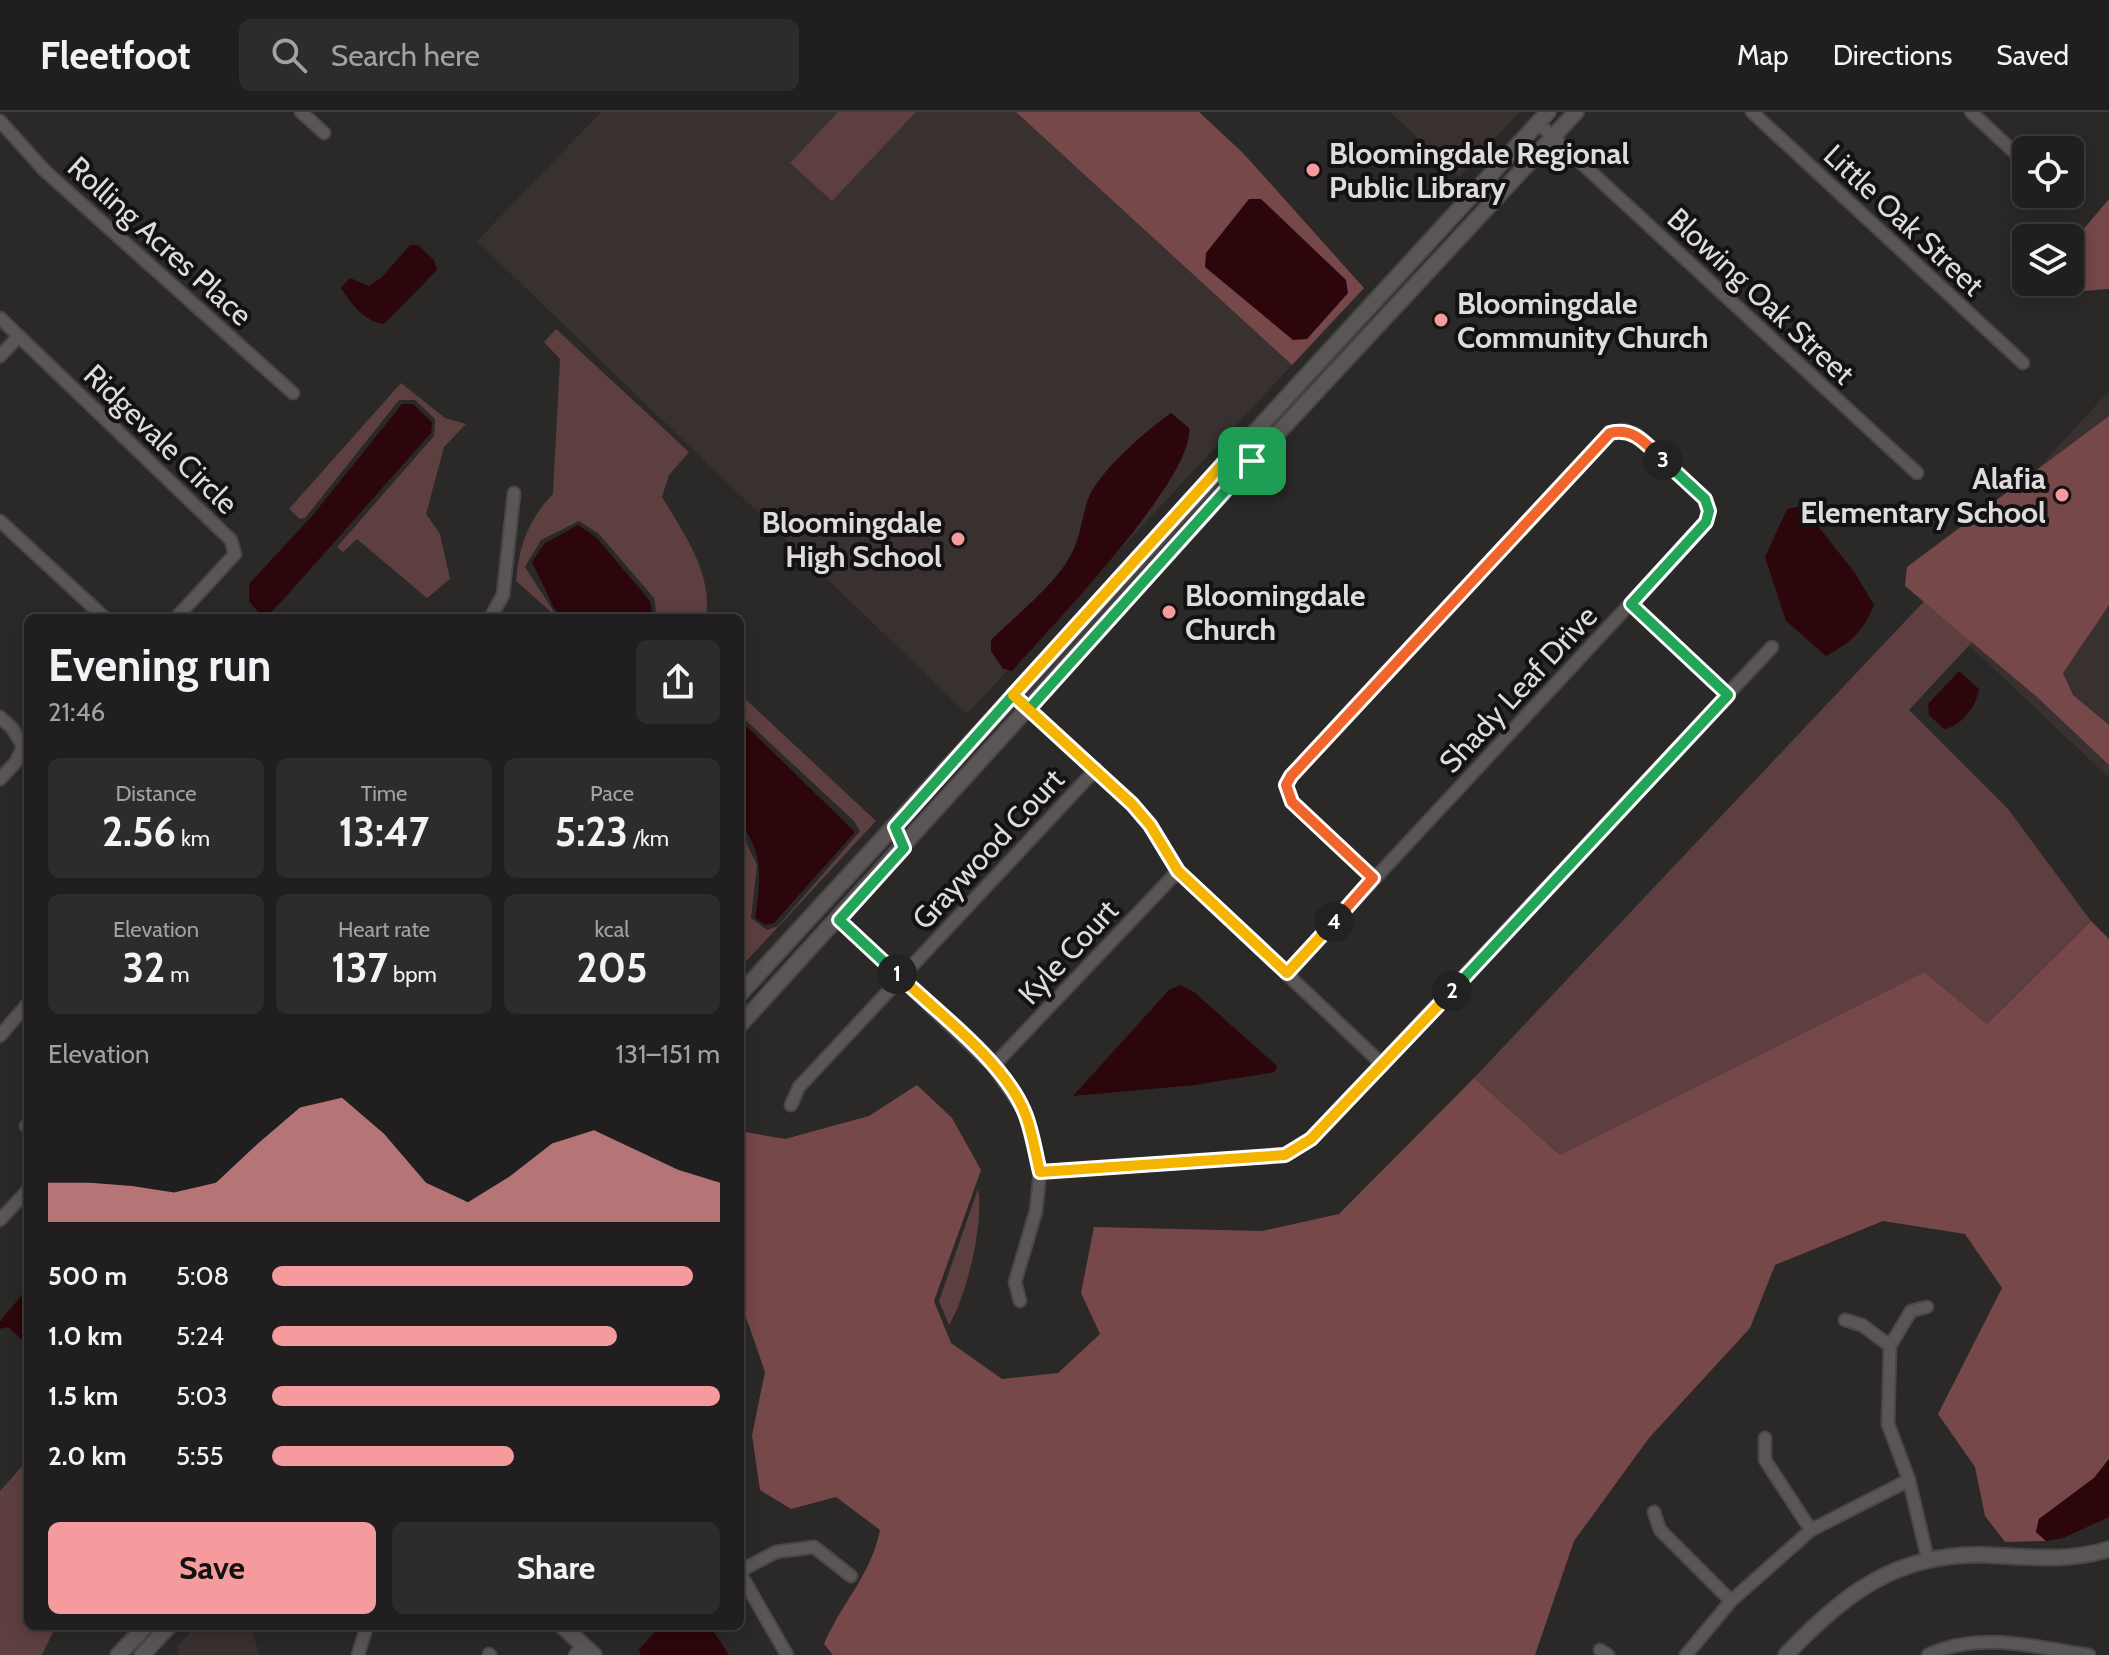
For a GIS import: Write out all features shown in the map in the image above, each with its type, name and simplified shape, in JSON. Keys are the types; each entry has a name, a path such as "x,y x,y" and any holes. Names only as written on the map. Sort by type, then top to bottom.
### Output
{"main road":[{"path":"744,1021 839,920 1252,461 1576,112"},
{"path":"744,990 1238,447 1543,118"},
{"path":"1238,447 1252,461"},
{"path":"1013,695 1029,709"},
{"path":"895,827 904,848"},
{"path":"1786,1655 1825,1614 1855,1590 1889,1573 1928,1560 1971,1555 2061,1559 2109,1549"},
{"path":"118,1655 142,1630"},
{"path":"142,1655 165,1630"},
{"path":"565,1630 584,1652"}],"street":[{"path":"301,112 324,133"},
{"name":"Little Oak Street","path":"1752,112 2023,363"},
{"path":"1971,112 2012,150"},
{"name":"Blowing Oak Street","path":"1543,118 1553,137 1917,473"},
{"name":"Rolling Acres Place","path":"0,121 45,171 293,393"},
{"name":"Ridgevale Circle","path":"0,318 231,540 235,554 180,614"},
{"path":"0,356 19,336"},
{"name":"Shady Leaf Drive","path":"1287,973 1706,522 1709,511 1705,499 1636,434 1624,430 1610,433 1291,776 1286,785 1292,802 1373,878"},
{"path":"492,614 503,595 514,493"},
{"path":"0,521 101,614"},
{"path":"1631,604 1728,695"},
{"path":"1040,1172 1285,1155 1311,1139 1772,647"},
{"path":"1029,709 1096,769 1150,825 1178,871 1383,1065"},
{"path":"0,717 12,728 23,746 16,762 0,779"},
{"name":"Graywood Court","path":"791,1105 799,1087 1096,769"},
{"name":"Kyle Court","path":"993,1066 1178,871"},
{"path":"839,920 993,1066 1025,1112 1040,1172 1036,1211 1015,1282 1020,1301"},
{"path":"0,1036 24,1008"},
{"path":"0,1220 24,1194"},
{"path":"1927,1307 1911,1311 1890,1346 1888,1424 1909,1480 1928,1560"},
{"path":"1845,1320 1862,1325 1890,1346"},
{"path":"1765,1438 1765,1460 1811,1530"},
{"path":"1686,1655 1731,1601 1811,1530 1909,1480"},
{"path":"1654,1512 1660,1530 1731,1601"},
{"path":"744,1570 776,1552 814,1547 851,1576"},
{"path":"744,1579 787,1655"},
{"path":"360,1630 366,1655"},
{"path":"358,1655 366,1630"},
{"path":"1928,1655 1949,1645 1991,1641 2089,1655"}],"shaded area":[{"name":"Bloomingdale High School","path":"601,112 1016,112 1292,365 967,714 477,241"},
{"path":"838,112 916,112 832,201 790,163"},
{"path":"1016,112 1199,112 1243,153 1364,288 1292,365"},
{"path":"1390,112 1520,112 1459,177"},
{"path":"1249,199 1261,199 1346,280 1348,293 1307,339 1293,340 1205,267 1206,253"},
{"path":"2109,199 2109,289 2084,291 2084,228"},
{"path":"410,245 418,245 434,260 437,270 384,324 364,316 341,288 350,278 369,286 382,277"},
{"path":"556,329 689,452 669,475 662,497 695,554 705,585 706,614 656,614 654,598 599,534 579,521 541,540 525,567 555,614 516,581 526,534 553,494 560,359 544,342"},
{"path":"401,383 445,418 466,424 444,447 426,514 440,534 450,579 427,598 357,539 343,552 337,547 434,436 435,419 415,400 399,400 305,518 300,519 289,509"},
{"name":"Alafia Elementary School","path":"2109,391 2109,778 1919,598"},
{"path":"402,404 413,404 432,422 431,433 282,601 269,614 259,613 249,601 249,584 312,516"},
{"path":"1171,413 1189,428 1185,451 1169,481 1086,589 1012,671 1003,669 991,651 991,640 1043,591 1068,560 1078,539 1087,502 1101,478 1136,441"},
{"name":"Alafia Elementary School","path":"2109,416 2109,605 2063,673 2073,695 2109,725 2109,765 2037,697 1905,586 1907,567"},
{"path":"1802,506 1855,573 1874,605 1855,636 1826,656 1786,621 1765,557 1787,509"},
{"path":"578,525 596,537 650,601 652,614 560,614 554,608 532,562 544,544"},
{"path":"1929,596 1975,639 1909,710 2008,809 2091,921 1987,1024 1924,972 1560,1155 1474,1078"},
{"path":"1959,671 1979,689 1978,695 1962,720 1944,729 1929,715 1928,704"},
{"path":"744,698 876,821 744,964 744,838 757,865 751,918 767,930 778,926 860,831 854,821 744,719"},
{"path":"744,724 855,832 774,923 765,925 755,918 759,868 744,828"},
{"path":"2091,921 2109,939 2109,1459 2094,1478 2039,1519 2036,1532 2046,1541 2005,1542 1985,1516 1975,1467 1938,1414 2002,1288 1965,1234 1883,1221 1775,1265 1750,1328 1649,1438 1574,1541 1535,1655 833,1655 824,1644 870,1561 880,1530 836,1497 791,1509 760,1490 752,1435 765,1372 744,1312 744,1132 785,1139 869,1116 917,1085 952,1118 981,1170 934,1301 951,1343 1002,1379 1058,1373 1100,1334 1081,1293 1094,1227 1262,1231 1339,1214 1474,1078 1560,1155 1924,972 1987,1024"},
{"path":"1180,985 1194,992 1277,1066 1275,1072 1195,1085 1073,1096 1169,990"},
{"path":"978,1189 979,1221 972,1259 962,1296 949,1325 939,1301"},
{"path":"24,1293 24,1341 8,1327 0,1329 0,1321"},
{"path":"2109,1459 2109,1517 2063,1538 2046,1541 2036,1532 2039,1519 2094,1478"},
{"path":"23,1465 24,1630 54,1630 42,1655 0,1655 0,1491"},
{"path":"193,1630 252,1630 259,1655 179,1655 177,1646"},
{"path":"657,1630 713,1630 729,1655 641,1655 639,1649"}],"place":[{"name":"Bloomingdale Regional Public Library","path":"1313,170"},
{"name":"Bloomingdale Community Church","path":"1441,320"},
{"name":"Alafia Elementary School","path":"2062,495"},
{"name":"Bloomingdale High School","path":"958,539"},
{"name":"Bloomingdale Church","path":"1169,612"}],"route":[{"path":"1252,461 1029,709 1013,695 895,827 904,848 839,920 993,1066 1013,1090 1025,1112 1040,1172 1285,1155 1311,1139 1728,695 1631,604 1706,522 1709,511 1705,499 1636,434 1624,430 1610,433 1291,776 1286,785 1292,802 1373,878 1287,973 1178,871 1150,825 1132,804 1013,695 1238,447 1252,461"}]}
